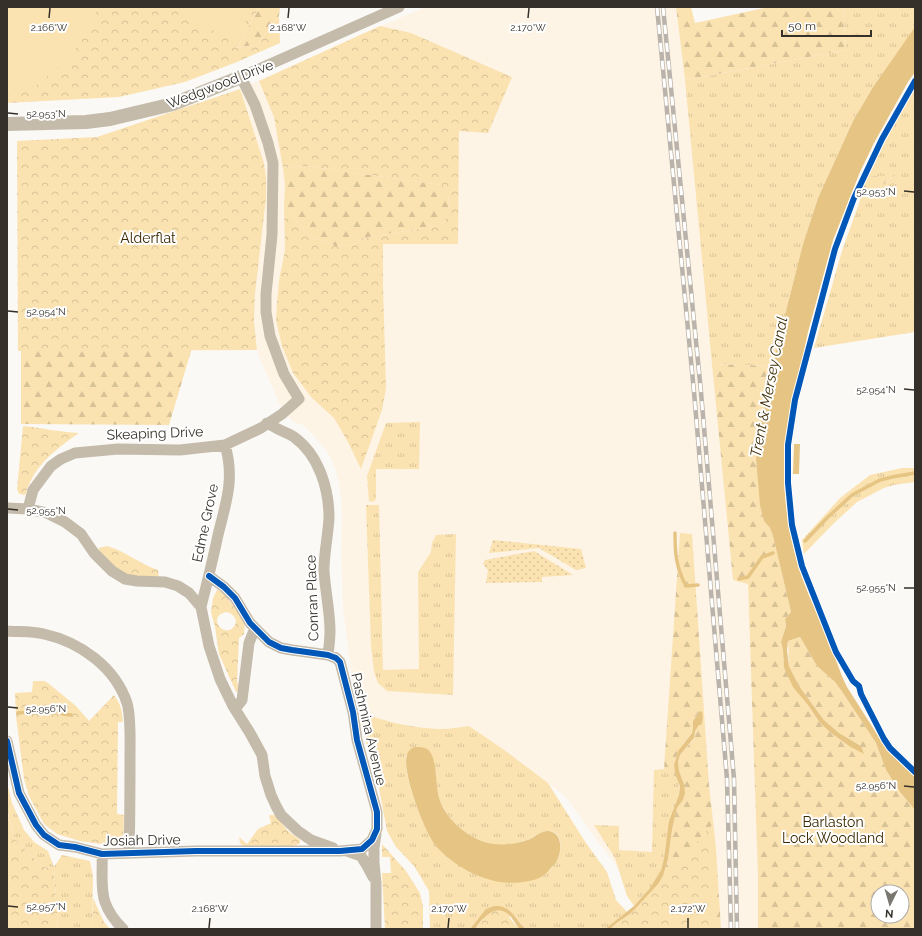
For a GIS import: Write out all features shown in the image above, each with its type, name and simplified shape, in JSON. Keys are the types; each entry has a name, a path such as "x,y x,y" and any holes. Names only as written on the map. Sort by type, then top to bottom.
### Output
{"street":[{"name":"Wedgwood Drive","path":"7,124 86,122 110,119 173,104 241,77 399,7"},
{"name":"Skeaping Drive","path":"28,509 33,490 51,466 61,459 75,453 118,449 180,450 225,445 261,428 282,414 299,399 284,374 270,336 266,312 266,294 272,235 273,163 255,105 241,77"},
{"name":"Conran Place","path":"268,423 295,437 306,448 317,463 325,486 329,519 324,560 330,630 328,655"},
{"name":"Edme Grove","path":"201,607 218,534 226,509 230,483 228,456 225,445"},
{"path":"7,508 28,509 47,513 65,522 81,534 94,553 112,571 125,578 137,581 165,582 178,586 189,593 201,607 210,646 220,679 235,709 259,748 271,795 281,815 298,832 311,840 343,850 362,849 372,840 376,829"},
{"path":"209,576 224,587 235,598 250,623 269,642 281,648 328,655"},
{"path":"235,709 242,700 249,643 255,628"},
{"path":"7,631 44,634 62,639 76,646 103,665 114,678 121,690 127,704 130,732 129,852"},
{"name":"Pashmina Avenue","path":"328,655 336,658 340,662 343,670 358,740 377,812 376,829"},
{"name":"Josiah Drive","path":"7,741 19,793 36,825 44,835 59,845 75,847 102,854 129,852 270,852 343,850 361,856 371,871 376,883"},
{"name":"Josiah Drive","path":"376,829 374,848 376,929"},
{"name":"Josiah Drive","path":"102,854 102,876 105,902 110,912 123,929"}],"shaded area":[{"path":"426,7 676,7 685,80 733,580 748,583 758,878 758,929 712,929 661,883 627,881 565,796 503,749 469,726 441,729 413,726 373,717 357,711 343,609 341,550 342,516 340,487 336,471 326,450 305,426 292,421 279,403 257,350 254,321 255,294 266,177 264,163 240,89"}],"green space":[{"path":"7,7 259,7 237,48 258,44 279,16 280,43 237,62 185,82 119,97 7,103"},
{"path":"7,7 99,7 70,59 35,86 7,91"},
{"path":"177,7 254,7 234,42 176,10"},
{"path":"259,7 280,7 279,16 258,44 237,48"},
{"path":"676,7 691,7 695,23 769,7 843,7 846,50 685,80"},
{"path":"843,7 915,7 915,28 873,87 853,121 818,198 803,244 772,366 712,364 685,80 846,50"},
{"path":"380,26 411,33 512,77 488,133 459,131 458,244 383,244 386,388 382,410 361,469 334,418 312,398 293,373 282,346 276,320 279,281 285,250 284,207 310,236 335,246 352,245 363,238 439,225 444,222 449,211 448,194 442,185 306,166 283,168 274,117 259,81"},
{"path":"915,88 915,332 814,348 842,251 858,206 894,176 867,177 903,107"},
{"name":"Alderflat","path":"240,89 264,163 266,177 266,198 255,294 254,321 257,350 18,351 17,141 97,137"},
{"path":"306,166 442,185 448,194 449,211 444,222 439,225 363,238 352,245 335,246 310,236 284,207 285,185 283,168"},
{"path":"895,175 858,206 867,177"},
{"path":"21,348 192,348 169,425 21,424"},
{"name":"Barlaston Lock Woodland","path":"712,364 772,366 758,439 756,459 764,521 770,528 773,536 791,612 785,619 786,626 781,642 784,668 820,723 849,746 861,746 839,733 824,720 799,686 789,666 788,641 800,637 817,666 835,682 841,690 876,743 886,770 900,792 915,810 915,929 758,929 758,878 748,584 733,580"},
{"path":"420,422 419,469 376,469 376,499 373,502 369,501 367,476 386,423"},
{"path":"23,426 79,433 58,449 39,467 29,484 25,495 19,494 17,489"},
{"path":"902,468 915,468 915,482 884,488 857,502 804,554 802,540 840,498 870,475"},
{"path":"366,505 379,505 383,670 419,669 418,572 431,552 432,543 436,535 456,534 453,695 387,691 378,683 374,672 371,645"},
{"path":"680,533 692,534 709,785 716,848 721,929 637,929 638,906 663,876 668,859 677,808 683,800 684,784 679,771 678,761 680,755 694,739 695,731 699,725 700,711 693,721 692,732 676,756 674,766 676,777 664,769"},
{"path":"493,540 581,549 586,568 576,570 539,548 489,553"},
{"path":"107,546 158,570 159,577 134,577 117,570 108,563 98,548"},
{"path":"534,551 573,575 542,577 542,582 486,583 488,570 483,564 485,560"},
{"path":"217,590 223,593 245,620 244,634 239,638 237,682 240,689 236,692 219,654 211,612 213,598","holes":["226,612 234,616 236,622 231,629 227,630 219,626 217,623 217,618"]},
{"path":"33,681 44,681 48,683 76,706 89,721 114,695 120,705 123,722 118,722 117,814 124,815 124,831 121,842 118,845 80,841 57,834 44,824 29,796 24,779 16,716 15,693 32,692"},
{"path":"357,711 408,726 440,729 469,726 503,749 548,783 586,843 607,872 616,900 627,912 605,929 526,929 514,916 478,919 470,929 430,929 429,891 414,866 396,847 387,831 379,788","holes":["406,755 436,772 437,793 444,809 458,826 477,839 487,843 509,845 529,839 544,831 554,832 559,838 561,846 557,860 549,871 428,832 409,784"]},
{"path":"664,769 675,776 679,781 679,795 665,848 661,870 650,888 634,906 627,896 615,858 594,825 619,826 619,850 652,852 654,770"},
{"path":"7,783 12,803 24,830 34,842 48,851 54,867 62,855 90,861 93,876 92,929 58,929 54,868 43,867 15,839 7,810"},
{"path":"7,811 15,839 43,867 54,868 58,929 7,929"},
{"path":"269,815 275,815 288,831 300,840 300,843 292,846 243,846 240,843 239,837 247,844 258,829 271,823"},
{"path":"712,825 712,929 610,929 630,914 658,884 661,883"},
{"path":"382,844 406,871 420,893 423,907 423,929 385,929 382,873 391,873 390,857 382,857"},
{"path":"93,898 104,922 110,929 92,929"},
{"path":"499,910 505,912 519,929 475,929 487,914 492,911"}],"water":[{"name":"Trent & Mersey Canal","path":"915,27 915,72 874,143 860,172 833,240 808,332 786,436 784,470 786,504 791,538 806,587 847,687 880,739 915,776 915,810 900,792 886,770 876,743 841,690 835,682 817,666 800,637 788,641 787,650 789,666 799,686 824,720 839,733 861,746 864,754 849,746 820,723 808,705 793,687 784,668 781,642 786,626 785,619 791,612 773,536 770,528 764,521 760,505 756,459 758,439 772,366 803,244 818,198 853,121 873,87"},
{"path":"794,444 800,444 799,474 793,474"},
{"path":"700,711 703,715 701,725 699,725 695,731 694,738 680,755 678,761 685,793 683,800 677,808 668,859 663,876 658,884 630,914 610,929 605,929 634,906 650,888 661,870 669,821 679,795 680,786 675,774 674,765 678,751 692,733 693,721"},
{"path":"415,747 426,748 431,753 435,764 440,802 447,814 459,827 475,838 484,842 502,845 530,839 544,831 553,832 559,838 560,842 559,854 554,865 545,874 534,880 511,883 499,882 487,879 464,869 444,854 436,846 426,829 415,802 407,774 407,755 411,749"},
{"path":"494,906 500,906 509,910 526,929 519,929 509,915 501,910 496,910 488,914 475,929 470,929 486,909"}],"waterway":[{"path":"805,541 852,495 880,480 915,473"},
{"path":"675,533 675,547 680,573 686,586 698,585"},
{"path":"739,579 748,577 762,557 773,553"},
{"path":"18,713 29,712 47,707 63,714 71,715"}],"railway":[{"path":"657,7 694,392 727,779 731,929"},
{"path":"663,7 701,392 734,779 737,929"}],"cycle path":[{"path":"915,81 882,139 854,198 835,249 795,400 788,445 788,483 792,525 802,566 836,652 853,681 859,686 861,694 884,739 890,748 915,772"},
{"path":"7,741 19,793 36,825 44,835 59,845 75,847 102,854 196,851 340,851 362,849 372,840 377,829 377,812 357,740 353,712 340,662 336,658 328,655 281,648 269,642 250,623 235,598 224,587 209,576"}]}
